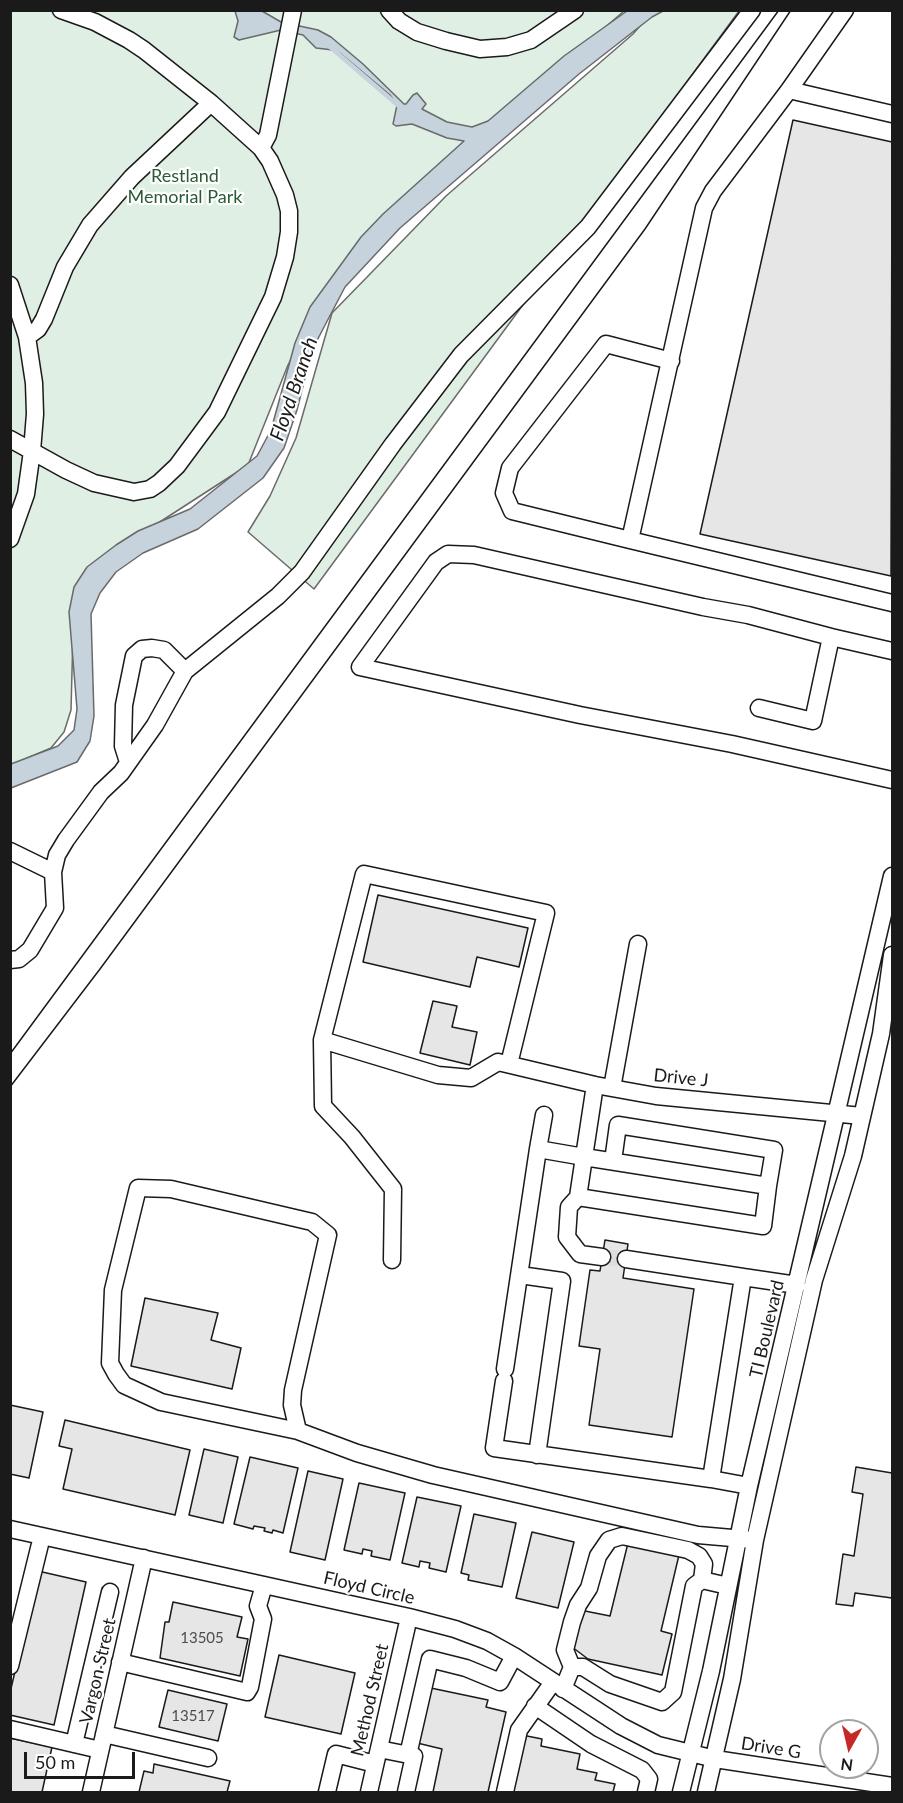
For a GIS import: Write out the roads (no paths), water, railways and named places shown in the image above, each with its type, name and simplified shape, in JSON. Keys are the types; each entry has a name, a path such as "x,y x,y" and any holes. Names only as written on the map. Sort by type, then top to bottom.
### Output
{"street":[{"path":"10,439 93,483 121,490 142,492 159,483 203,433 217,412 267,311 278,284 285,257 289,222 287,204 270,161 261,148 211,103 129,40 94,22 61,10"},
{"path":"389,10 399,21 417,32 480,49 507,47 531,40 575,10"},
{"path":"10,960 19,959 30,950 55,908 53,872 57,855 66,840 155,725 184,671 278,596 302,572 393,444 461,355 588,227 752,10"},
{"path":"630,540 704,208 713,191 789,90 845,10"},
{"path":"261,148 268,135 291,22"},
{"path":"789,90 892,114"},
{"path":"27,337 38,329 44,319 65,267 90,225 132,177 211,103"},
{"path":"10,285 27,337 34,384 35,414 26,494 10,539"},
{"path":"671,361 606,345 510,468 504,493 512,511 892,603"},
{"path":"892,651 748,615 703,608 474,555 448,554 436,562 360,667 580,715 732,744 892,780"},
{"path":"759,708 813,720 831,637"},
{"path":"128,762 123,746 124,705 134,656 142,649 164,650 184,671"},
{"path":"10,851 53,872"},
{"path":"322,1040 438,1075 471,1078 504,1063 546,914 364,874 322,1040 323,1106 352,1137 393,1189 392,1260"},
{"name":"TI Boulevard","path":"706,1792 738,1647 744,1597 749,1486 892,876"},
{"path":"612,1088 638,944"},
{"name":"TI Boulevard","path":"681,1792 711,1671 728,1586 746,1539 814,1280 847,1178 881,1034 892,955"},
{"name":"Drive J","path":"504,1063 595,1085 656,1096 862,1116"},
{"path":"595,1085 578,1197 569,1208 567,1237 580,1254 602,1257"},
{"path":"544,1115 494,1448 749,1486"},
{"path":"578,1197 763,1226 774,1150 618,1125 613,1161"},
{"path":"538,1149 768,1186"},
{"path":"298,1431 292,1405 293,1390 328,1235 312,1222 171,1189 138,1188 113,1290 110,1363 124,1385 161,1402 298,1431 357,1453 433,1475 698,1535 746,1539"},
{"path":"626,1259 797,1285"},
{"path":"520,1275 562,1281 537,1455"},
{"path":"711,1479 743,1277"},
{"name":"Floyd Circle","path":"10,1529 455,1629 487,1641 514,1656 639,1737 658,1746 691,1754"},
{"path":"10,1666 42,1536"},
{"path":"572,1667 565,1650 572,1622 578,1605 589,1588 598,1556 609,1540 622,1536 688,1550 699,1556 704,1564 702,1581"},
{"name":"Vargon Street","path":"90,1792 144,1558"},
{"path":"572,1667 583,1667 610,1684 662,1702 673,1692 694,1586 702,1581 728,1586"},
{"path":"120,1662 247,1692 250,1687 263,1619 258,1606 264,1585"},
{"path":"74,1744 110,1592"},
{"name":"Method Street","path":"369,1792 409,1617"},
{"path":"408,1755 430,1659 466,1668 500,1682 514,1656"},
{"path":"505,1792 519,1730 536,1706 558,1685 572,1667"},
{"path":"536,1706 591,1744 642,1770 649,1779 646,1792"},
{"path":"10,1729 100,1750"},
{"path":"104,1734 208,1758"},
{"path":"327,1792 336,1754 414,1756 406,1792"},
{"name":"Drive G","path":"691,1754 892,1786"}],"water":[{"name":"Floyd Branch","path":"235,11 262,11 281,22 318,30 331,37 363,64 404,104 417,93 426,104 422,109 447,122 472,127 488,121 564,56 627,11 663,11 652,17 579,74 400,228 345,287 312,350 297,410 284,448 263,478 198,529 143,553 116,572 100,593 91,614 94,716 90,741 77,762 11,788 11,764 58,746 74,730 77,709 69,612 74,587 87,567 138,531 190,509 257,456 271,430 295,343 310,307 361,237 383,214 464,141 447,138 412,124 396,126 393,124 397,105 390,95 341,54 333,50 316,48 303,35 281,30 239,40 234,37 238,21"}],"waterway":[{"path":"329,46 400,107"}],"tunnel":[{"path":"602,1257 626,1259"}],"tram line":[{"path":"10,1054 779,10"},
{"path":"10,1087 100,969 645,229 791,10"}],"park label":[{"name":"Restland Memorial Park","path":"185,186"}]}
